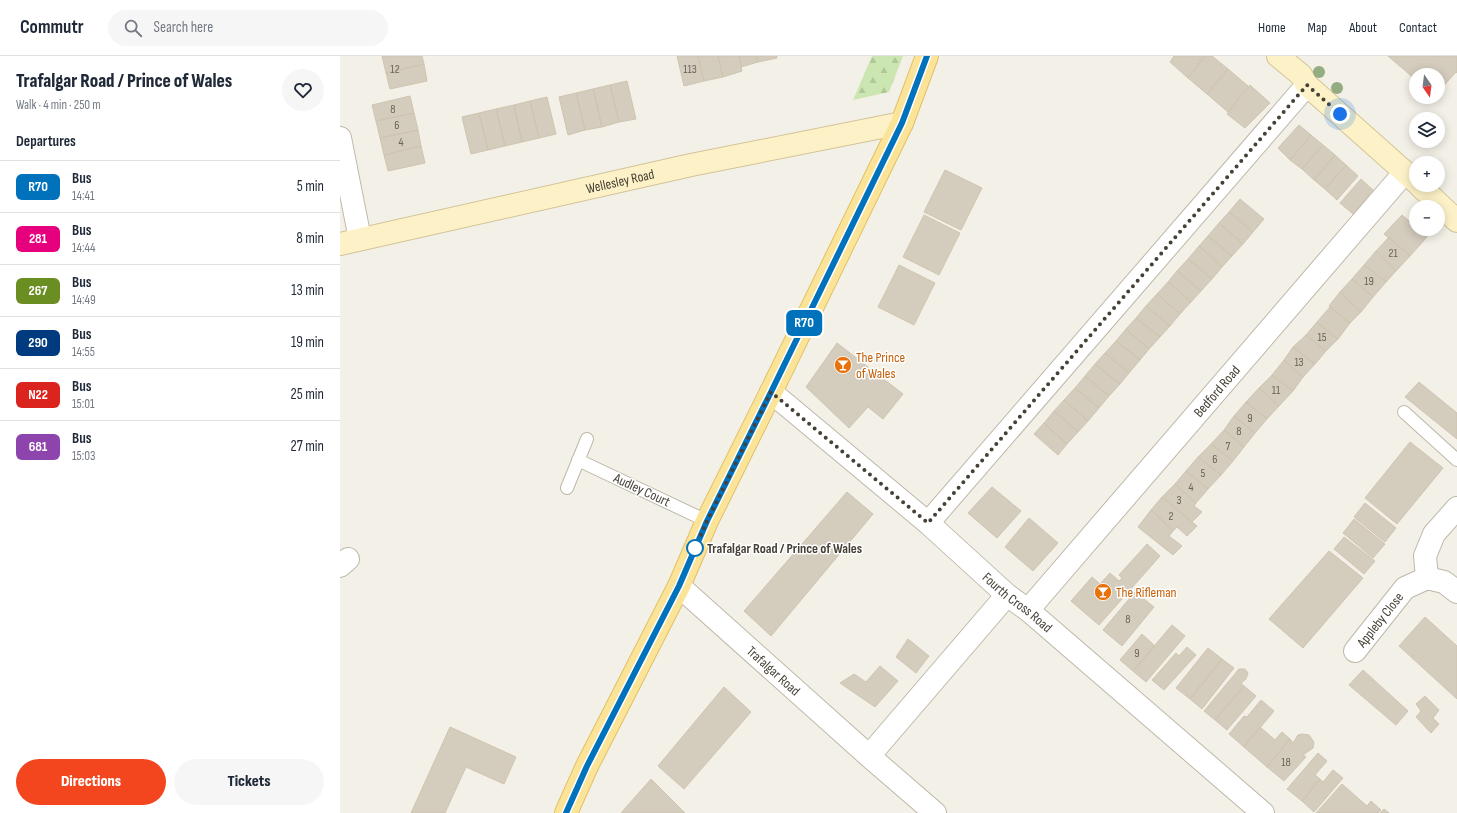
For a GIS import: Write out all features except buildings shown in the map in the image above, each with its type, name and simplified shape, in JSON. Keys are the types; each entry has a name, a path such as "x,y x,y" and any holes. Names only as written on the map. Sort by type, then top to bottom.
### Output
{"main road":[{"path":"566,813 587,766 679,586 707,521 902,123 927,56"}],"street":[{"path":"1278,56 1301,75 1307,85 1409,176"},
{"path":"928,523 1307,85"},
{"name":"Wellesley Road","path":"350,242 691,165 902,123"},
{"path":"340,138 350,242"},
{"name":"Bedford Road","path":"1028,610 1409,184"},
{"path":"1426,192 1457,221"},
{"name":"Fourth Cross Road","path":"771,392 928,523 1007,595 1028,610 1263,813"},
{"path":"1457,508 1434,534 1425,556 1427,578 1444,582 1457,592"},
{"name":"Appleby Close","path":"1355,650 1405,588 1427,578"},
{"name":"Trafalgar Road","path":"679,586 934,813"},
{"path":"869,756 1007,595"}],"lane":[{"path":"1404,412 1457,460"},
{"path":"567,488 587,439"},
{"name":"Audley Court","path":"578,460 707,521"}],"green space":[{"path":"872,56 903,56 889,92 853,100"}],"bus line":[{"name":"R70","path":"566,813 587,766 679,586 707,521 902,123 927,56"}],"place":[{"name":"The Prince of Wales","path":"843,365"},
{"name":"Trafalgar Road / Prince of Wales","path":"695,548"},
{"name":"The Rifleman","path":"1103,592"}],"route":[{"path":"695,548 771,392 928,523 1307,85 1340,114"}]}
